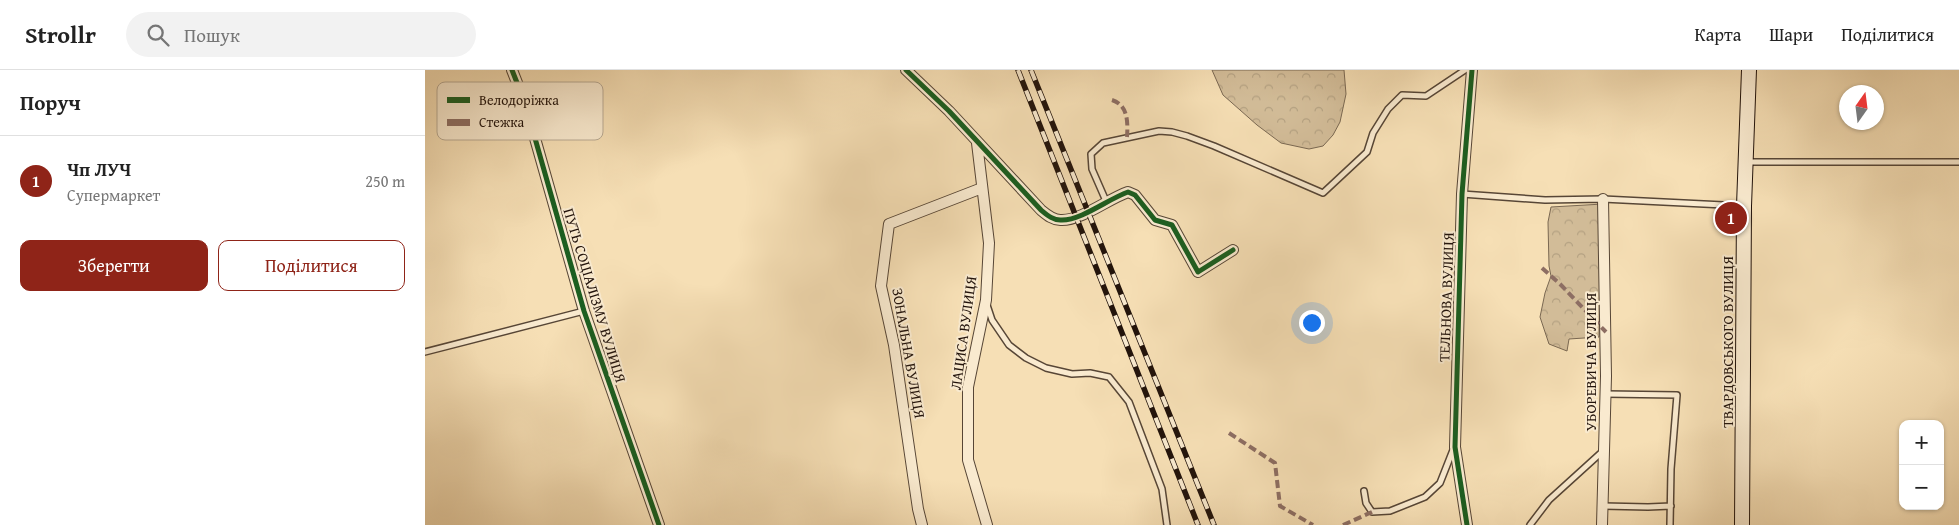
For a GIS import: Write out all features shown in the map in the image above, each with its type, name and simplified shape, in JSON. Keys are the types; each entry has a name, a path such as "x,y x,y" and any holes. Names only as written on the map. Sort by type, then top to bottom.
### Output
{"main road":[{"name":"ТВАРДОВСЬКОГО ВУЛИЦЯ","path":"1742,525 1744,206 1749,70"}],"street":[{"name":"ПУТЬ СОЦІАЛІЗМУ ВУЛИЦЯ","path":"512,70 517,82"},
{"path":"906,70 949,111 977,143 1006,170 1041,210 1051,218 1062,220 1077,217 1106,201 1128,192 1135,194 1155,220 1172,225 1198,272 1233,250"},
{"name":"ТЕЛЬНОВА ВУЛИЦЯ","path":"1467,525 1455,447 1462,194 1472,70"},
{"name":"ПУТЬ СОЦІАЛІЗМУ ВУЛИЦЯ","path":"535,140 584,311 659,525"},
{"name":"ЛАЦИСА ВУЛИЦЯ","path":"977,143 989,243 986,300 969,387 967,460 987,525"},
{"name":"ЗОНАЛЬНА ВУЛИЦЯ","path":"922,525 894,345 881,286 889,224 982,188"},
{"name":"УБОРЕВИЧА ВУЛИЦЯ","path":"1602,525 1606,394 1603,199"}],"lane":[{"path":"1106,201 1092,169 1091,154 1103,143 1159,131 1187,136 1323,193 1367,152 1373,133 1388,109 1402,95 1426,96 1465,70"},
{"path":"1747,162 1959,162"},
{"path":"1462,194 1545,200 1603,199 1744,206"},
{"path":"986,300 992,320 1009,345 1026,358 1046,368 1072,374 1090,373 1109,377 1129,402 1162,489 1167,525"},
{"path":"425,352 584,311"},
{"path":"1606,394 1677,395 1671,469 1670,525"},
{"path":"1364,491 1366,503 1372,512 1390,511 1425,497 1440,483 1455,447"},
{"path":"1530,525 1549,500 1605,450"},
{"path":"1603,506 1671,506"}],"green space":[{"path":"1212,70 1344,70 1346,94 1340,122 1333,135 1323,146 1309,149 1281,143 1223,95"},
{"path":"1603,204 1599,337 1569,339 1567,351 1549,344 1540,317 1551,276 1548,222 1551,207"}],"railway":[{"path":"1018,70 1198,525"},
{"path":"1031,70 1214,525"}],"marked path":[{"path":"1112,100 1117,102 1124,110 1127,120 1127,137"},
{"path":"1542,268 1606,332"},
{"path":"1229,433 1275,463 1280,506 1313,525"},
{"path":"1343,525 1372,512"}],"cycle path":[{"path":"512,70 517,82"},
{"path":"906,70 949,111 1041,210 1056,220 1078,217 1128,192 1135,195 1155,220 1172,225 1198,272 1233,250"},
{"path":"1467,525 1455,447 1462,194 1472,70"},
{"path":"535,140 584,311 659,525"}],"place":[{"name":"Чп ЛУЧ","path":"1731,218"}]}
